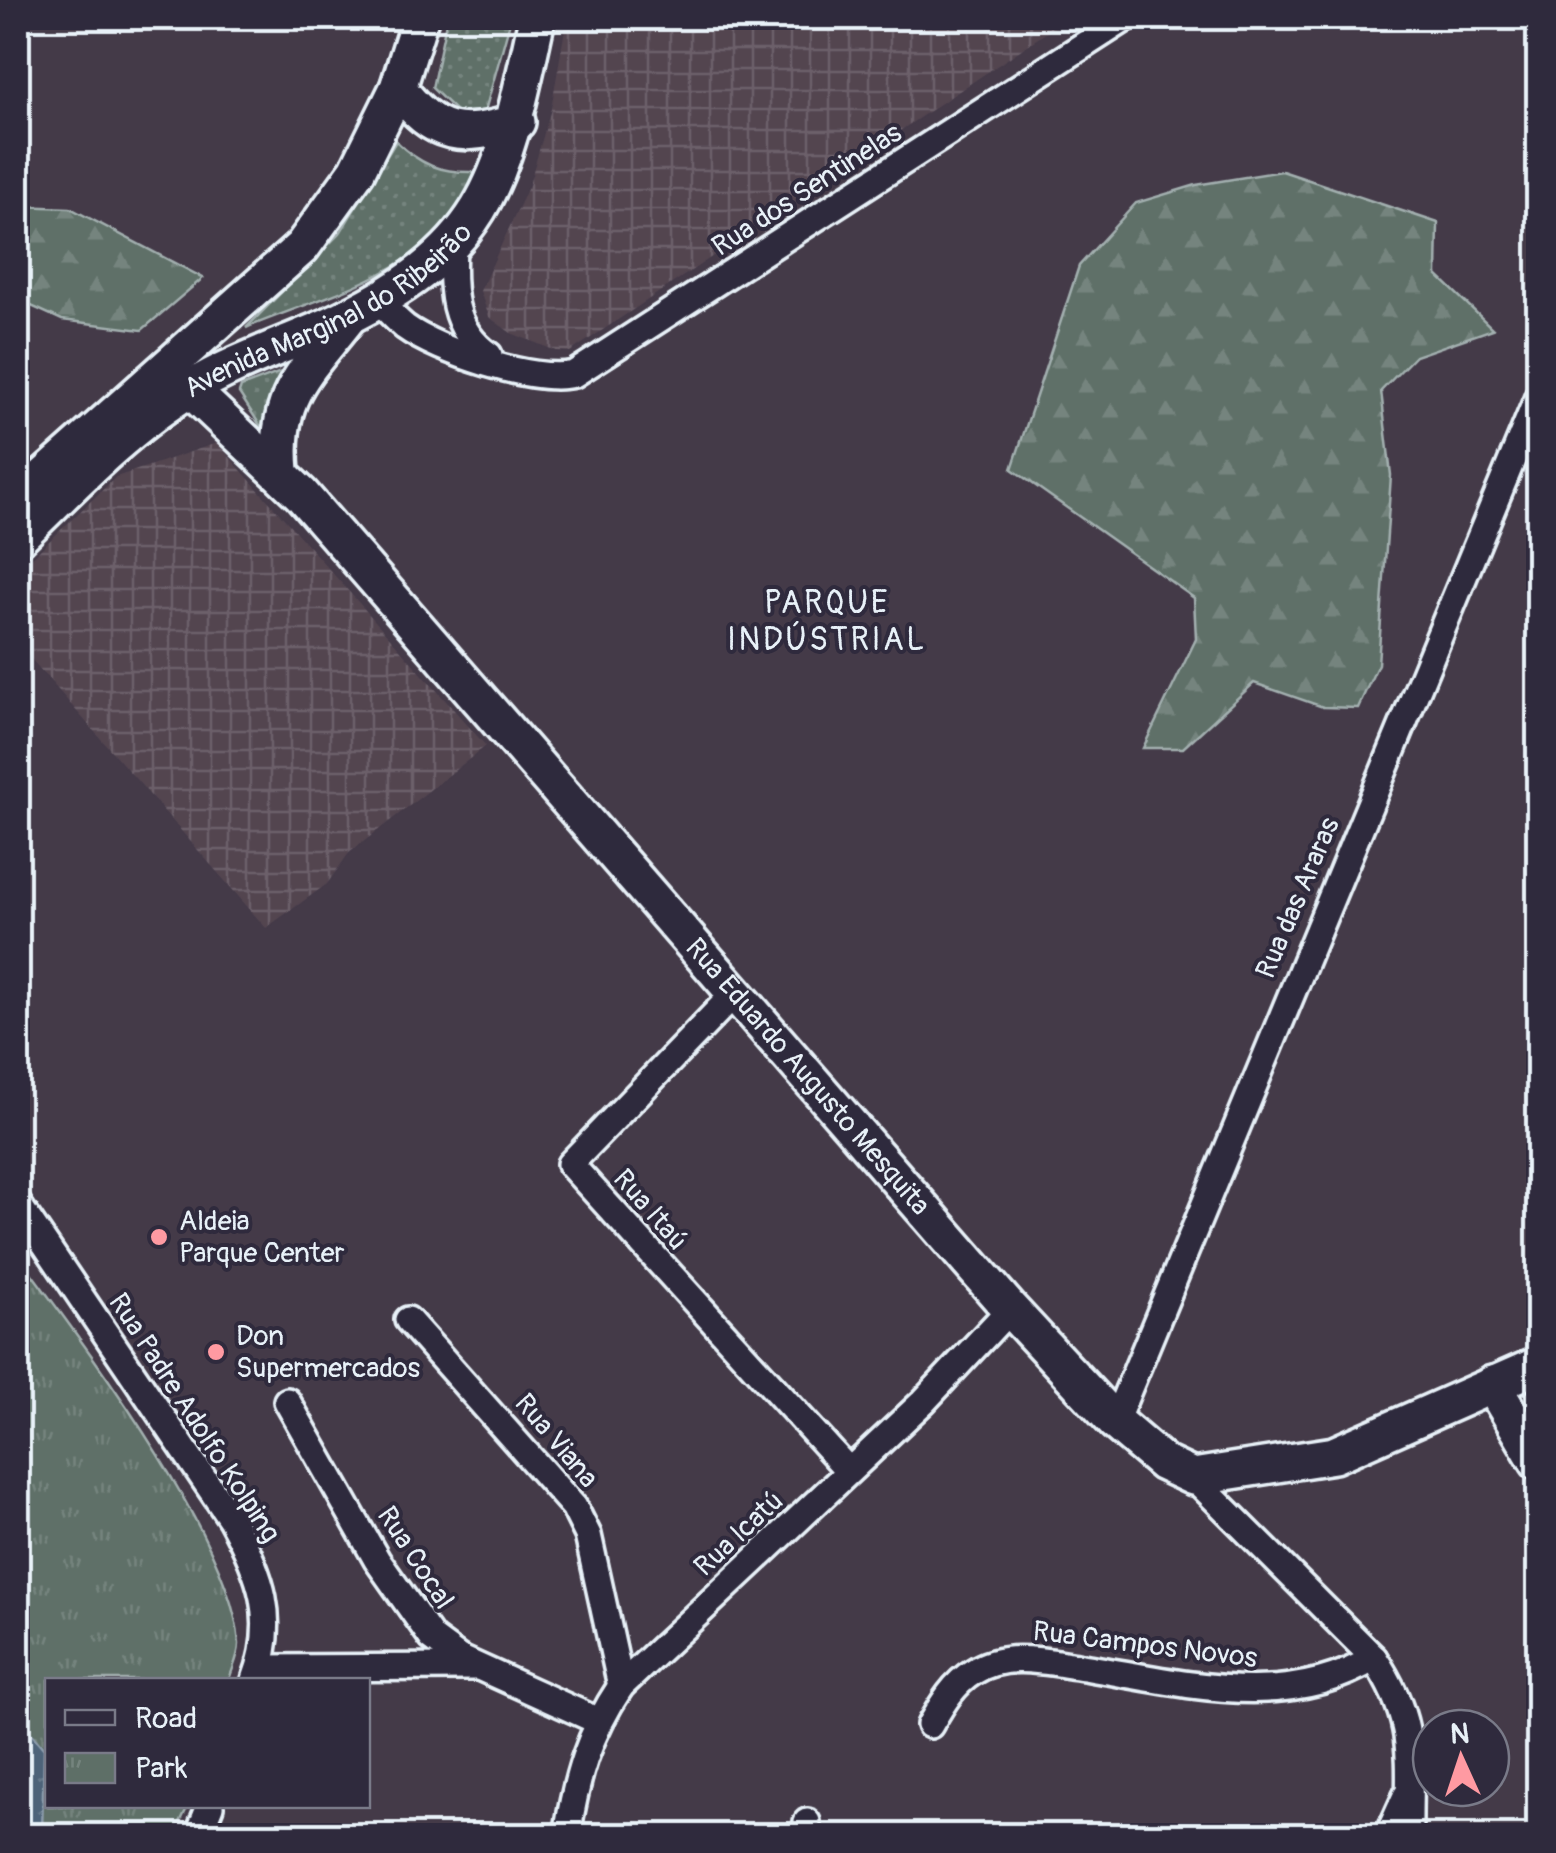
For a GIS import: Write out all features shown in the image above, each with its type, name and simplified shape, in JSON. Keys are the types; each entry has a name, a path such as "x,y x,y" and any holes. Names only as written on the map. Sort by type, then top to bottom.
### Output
{"main road":[{"name":"Avenida Marginal do Ribeirão","path":"18,500 302,247 357,171 398,88 420,18"},
{"name":"Avenida Marginal do Ribeirão","path":"18,538 110,452 190,389 364,308 453,245 488,194 517,122 537,18"},
{"path":"398,88 418,114 448,132 478,134 517,122"},
{"path":"280,471 277,434 285,402 364,308"},
{"name":"Rua Eduardo Augusto Mesquita","path":"190,389 280,471 1010,1309 1115,1422 1163,1463 1193,1477"},
{"path":"1193,1477 1334,1455 1538,1365"},
{"path":"1492,1384 1538,1462"}],"street":[{"name":"Rua dos Sentinelas","path":"364,308 510,369 558,378 606,356 1126,18"},
{"name":"Rua dos Sentinelas","path":"453,245 451,284 464,332 510,369"},
{"name":"Rua das Araras","path":"1115,1422 1538,398"},
{"name":"Rua Itaú","path":"736,992 570,1164 849,1471"},
{"name":"Rua Padre Adolfo Kolping","path":"18,1204 231,1519 254,1560 265,1608 268,1648 258,1674"},
{"name":"Rua Icatú","path":"568,1836 578,1769 598,1721 621,1686 849,1471 1010,1309"},
{"name":"Rua Viana","path":"408,1320 574,1506 588,1536 621,1686"},
{"name":"Rua Cocal","path":"287,1401 338,1494 432,1638 479,1667 598,1721"},
{"path":"1193,1477 1374,1658 1394,1689 1407,1721 1412,1756 1409,1836"},
{"name":"Rua Campos Novos","path":"930,1725 948,1695 972,1672 996,1662 1030,1659 1208,1686 1300,1689 1342,1677 1374,1658"},
{"path":"258,1674 479,1667"},
{"path":"1388,1836 1408,1791"},
{"path":"198,1836 209,1808"}],"shaded area":[{"path":"567,18 1068,18 570,352 556,351 511,333 489,317 480,291 529,185 551,109"},
{"path":"217,443 486,746 349,853 327,884 266,928 18,644 18,571 116,477"}],"green space":[{"path":"447,18 511,18 485,111 457,112 432,88"},
{"path":"396,141 432,166 475,172 460,206 438,233 380,274 246,328 340,233"},
{"path":"1282,171 1438,223 1437,275 1493,329 1415,356 1381,391 1391,475 1378,664 1358,708 1323,707 1254,683 1183,748 1143,748 1196,639 1194,598 1012,469 1079,266 1136,203 1196,185"},
{"path":"18,206 70,208 203,278 142,330 62,320 18,300"},
{"path":"286,370 267,436 239,393 241,387"},
{"path":"18,1255 115,1389 183,1498 211,1551 230,1600 239,1644 230,1678 45,1678 45,1808 187,1808 174,1835 18,1835"}],"water":[{"path":"18,1718 44,1749 42,1835 18,1835"}],"place":[{"name":"Aldeia Parque Center","path":"159,1237"},
{"name":"Don Supermercados","path":"216,1352"}],"district":[{"name":"PARQUE INDÚSTRIAL","path":"827,622"}]}
